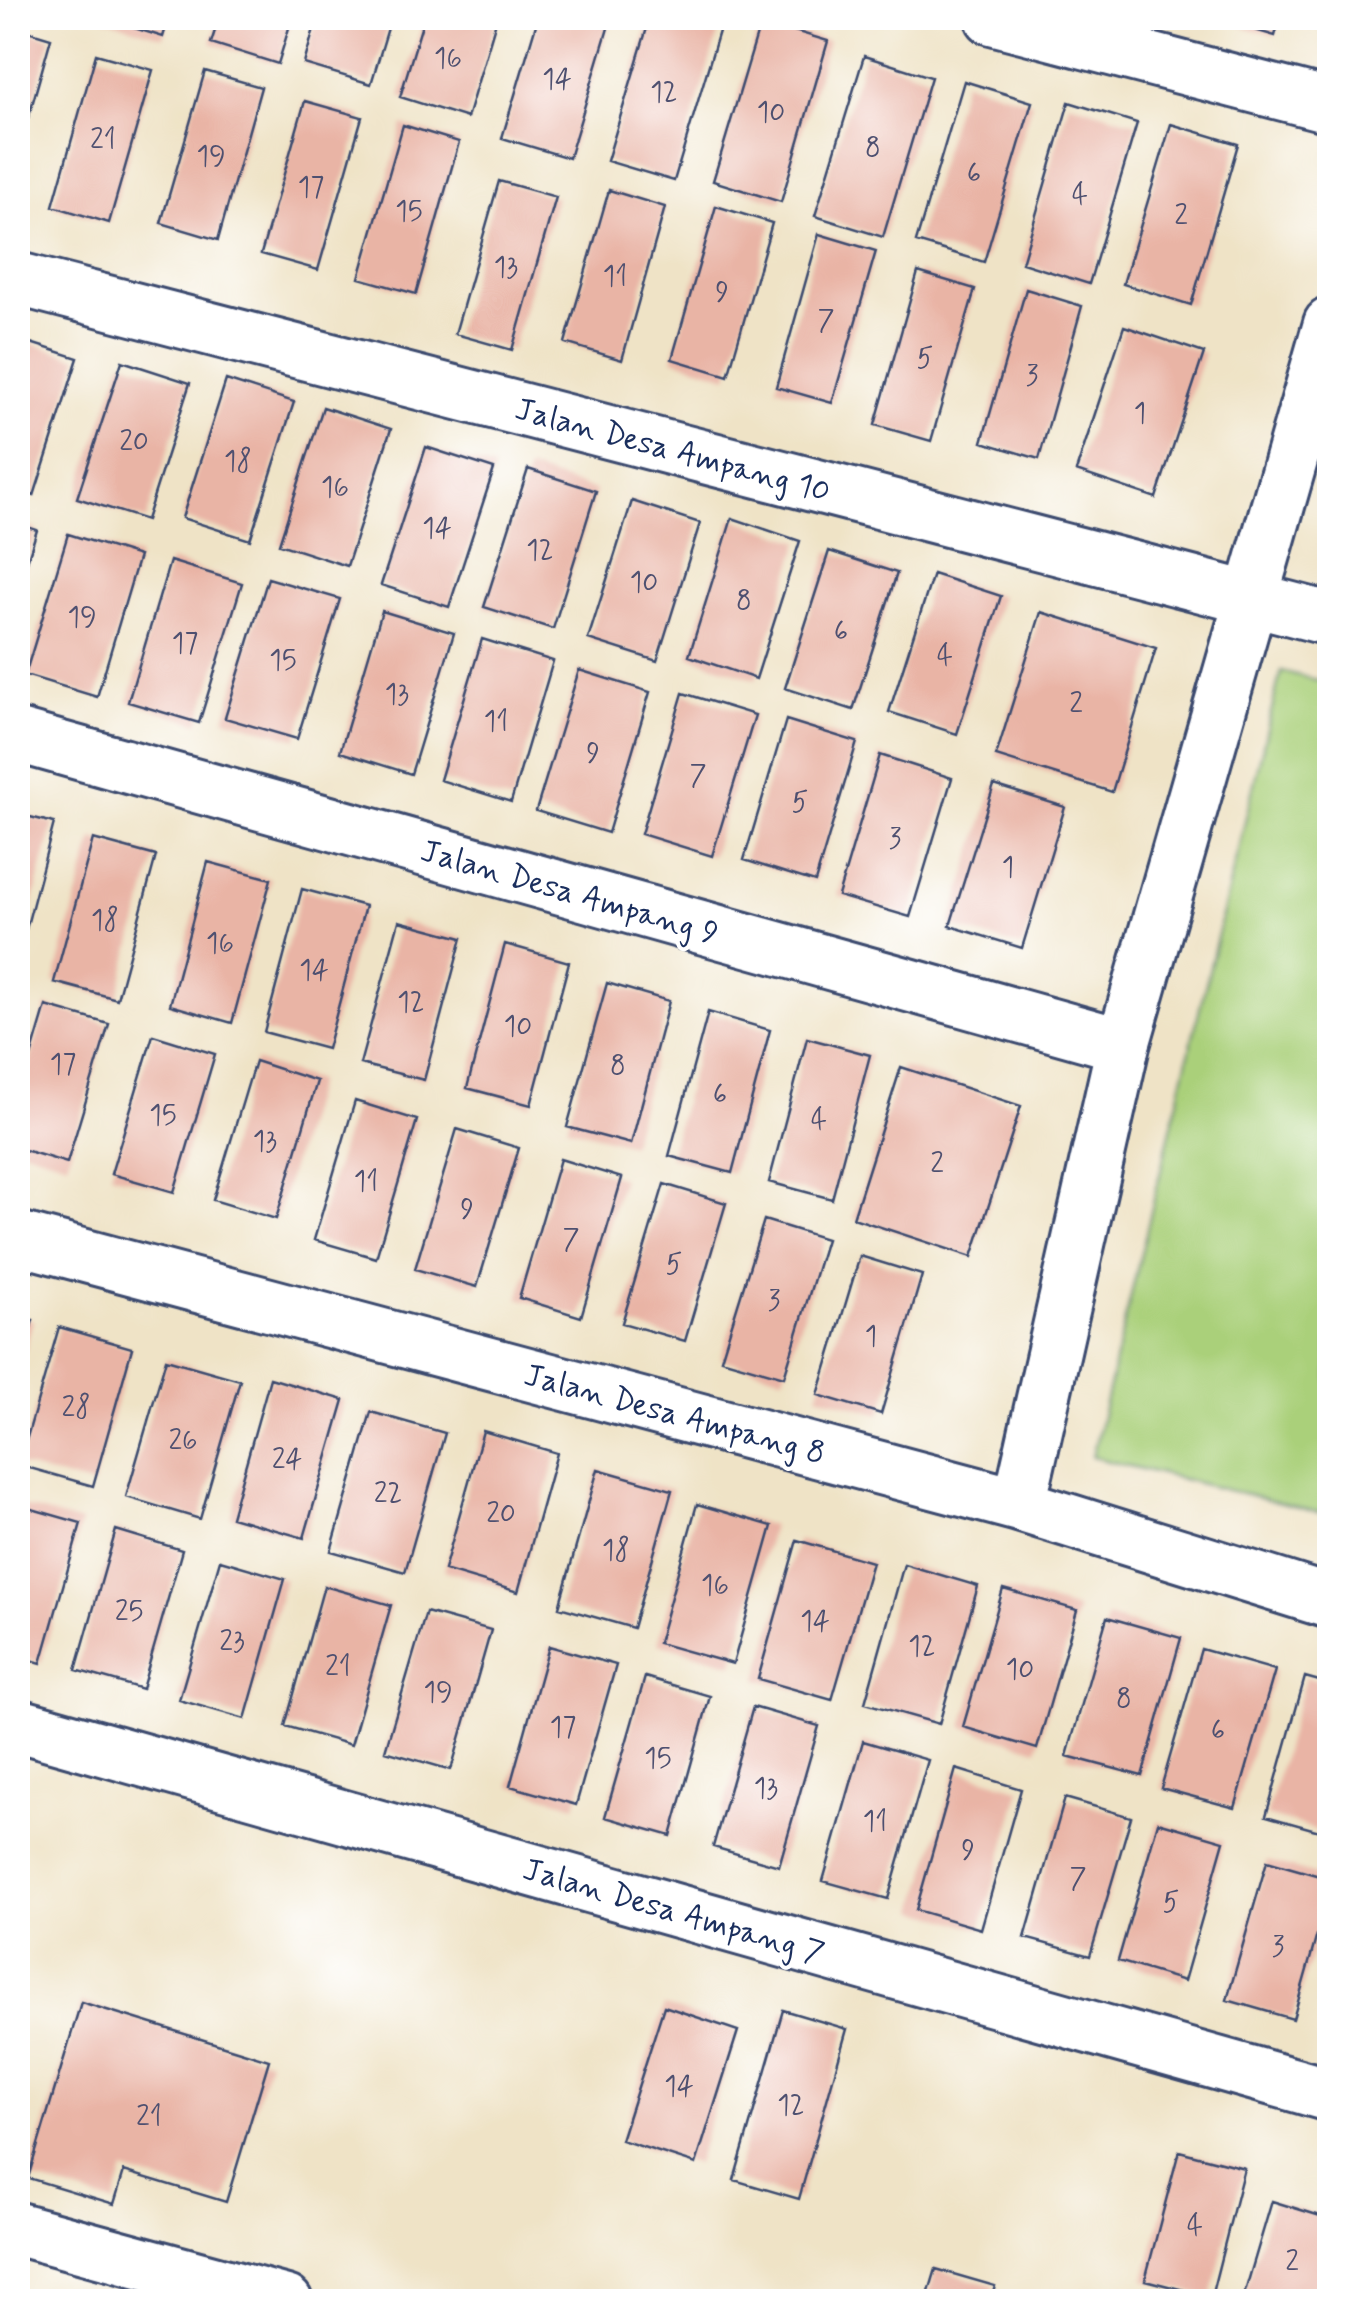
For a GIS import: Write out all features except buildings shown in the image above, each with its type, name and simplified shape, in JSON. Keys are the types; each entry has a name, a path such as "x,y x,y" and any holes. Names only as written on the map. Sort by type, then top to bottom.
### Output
{"street":[{"path":"992,18 1330,106"},
{"name":"Jalan Desa Ampang 10","path":"18,279 1330,619"},
{"path":"1019,1505 1123,1045 1248,598 1330,324"},
{"name":"Jalan Desa Ampang 9","path":"18,736 1123,1045"},
{"name":"Jalan Desa Ampang 8","path":"18,1238 1019,1505 1330,1602"},
{"name":"Jalan Desa Ampang 7","path":"18,1726 1330,2095"},
{"path":"18,2229 286,2302"}],"green space":[{"path":"1281,671 1329,683 1329,1515 1092,1457"}]}
